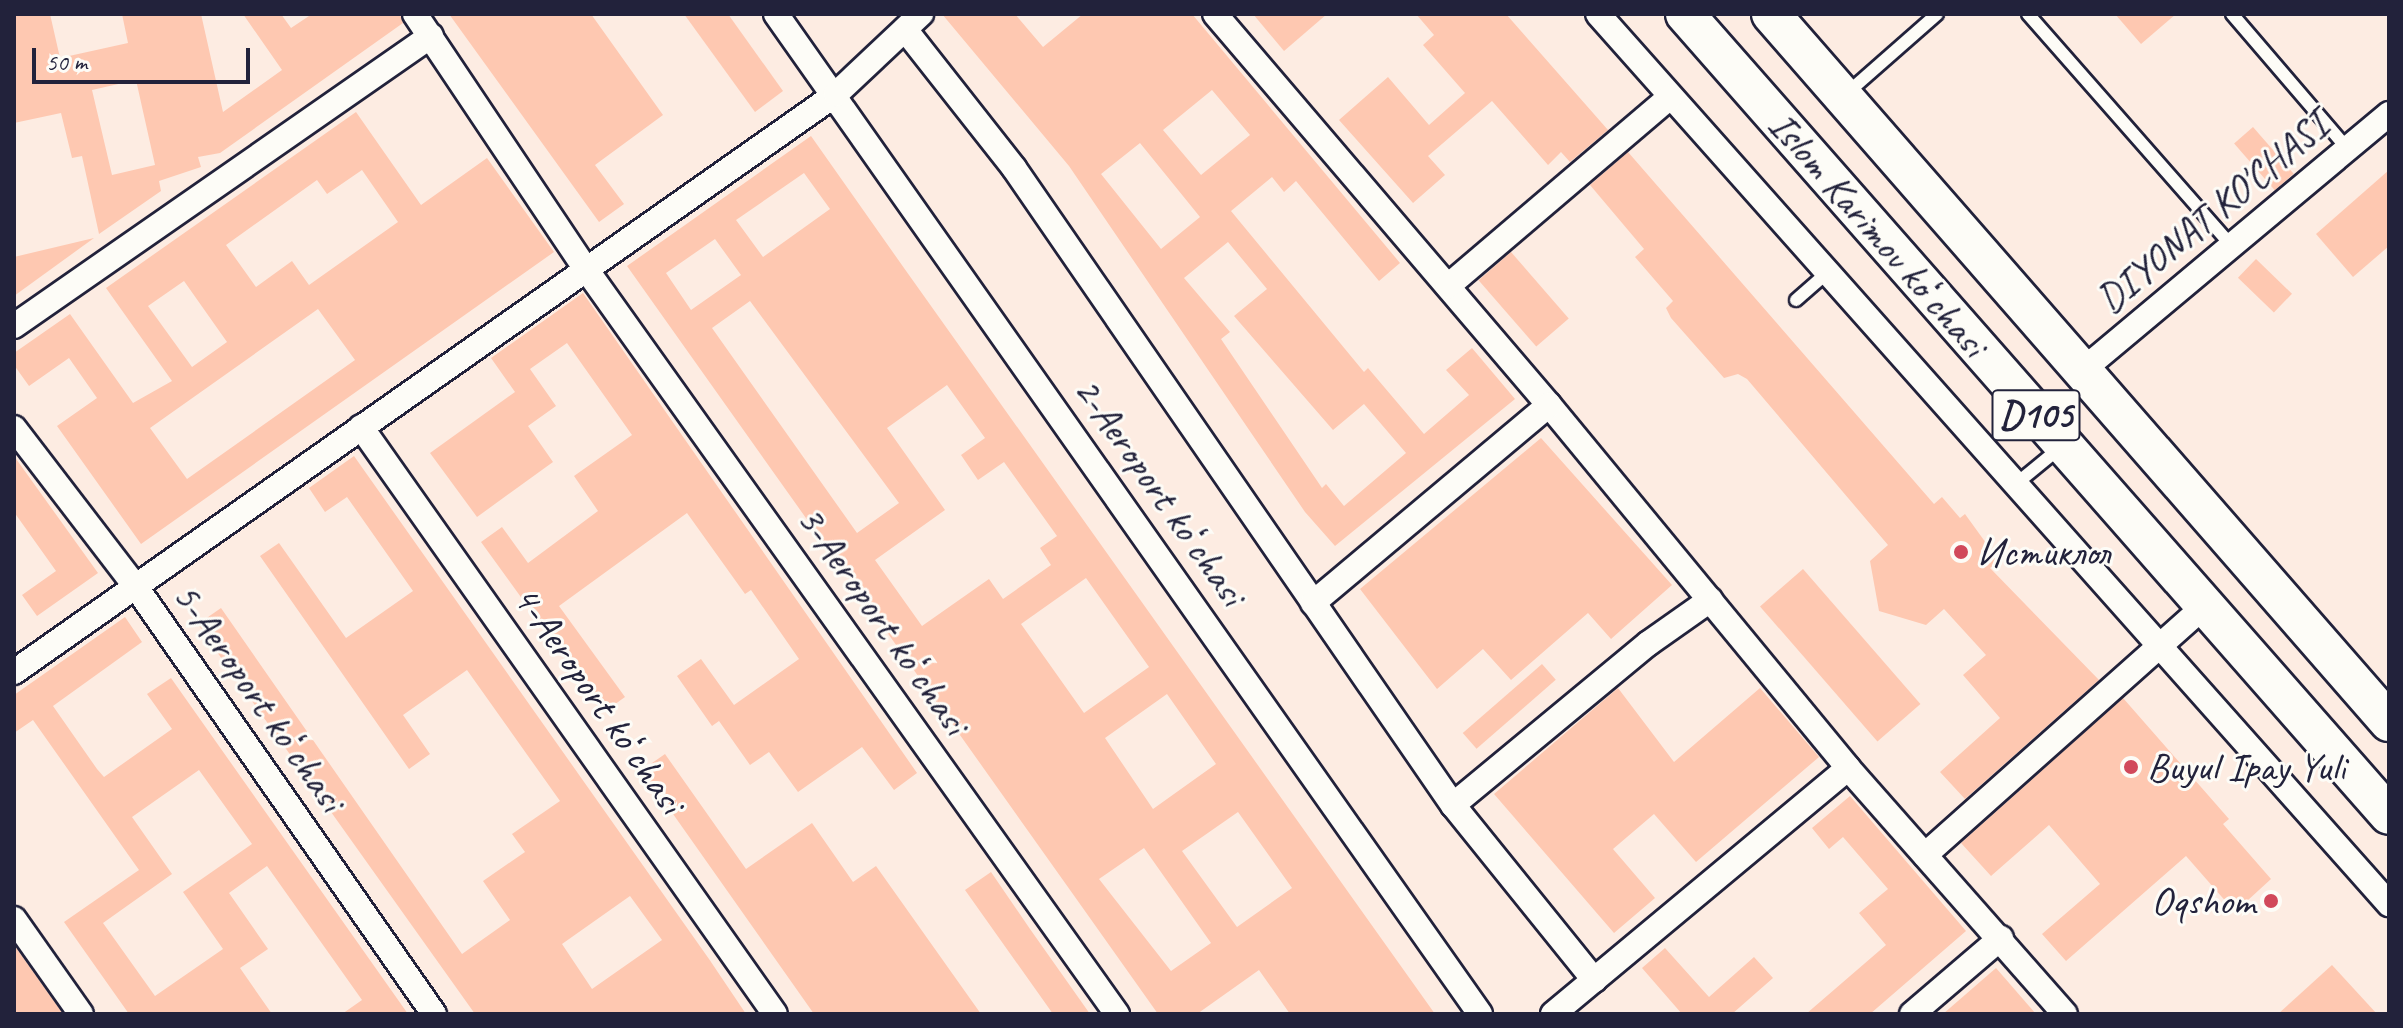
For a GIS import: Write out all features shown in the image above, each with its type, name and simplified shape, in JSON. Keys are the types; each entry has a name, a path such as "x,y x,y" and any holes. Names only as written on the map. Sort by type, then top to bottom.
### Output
{"highway":[{"name":"Islom Karimov koʻchasi","path":"1685,14 2389,815"},
{"name":"Islom Karimov koʻchasi","path":"1771,14 2389,722"}],"street":[{"name":"3-Aeroport koʻchasi","path":"415,14 586,269 1117,1014"},
{"name":"2-Aeroport koʻchasi","path":"776,14 836,94 1480,1014"},
{"path":"1215,14 1549,405 1848,768 2065,1014"},
{"path":"1598,14 2389,904"},
{"path":"14,672 836,94 914,23 1453,805 1594,980"},
{"path":"14,326 431,36"},
{"path":"1448,286 1670,97"},
{"name":"DIYONAT KO'CHASI","path":"2084,369 2389,114"},
{"path":"1313,603 1549,405"},
{"name":"4-Aeroport koʻchasi","path":"361,427 775,1014"},
{"name":"5-Aeroport koʻchasi","path":"14,428 136,587 434,1014"},
{"path":"1453,805 1649,643 1710,600"},
{"path":"1925,855 2203,607"},
{"path":"1553,1014 1848,768"},
{"path":"14,919 81,1014"},
{"path":"1912,1014 2001,938"}],"lane":[{"path":"1844,96 1937,14"},
{"path":"2028,14 2233,247"},
{"path":"2232,14 2346,147"},
{"path":"2244,28 2247,14"},
{"path":"1796,300 1828,272"},
{"path":"2017,483 2063,446"}],"building":[{"path":"14,14 50,14 60,58 128,43 122,14 201,14 223,112 282,70 243,14 281,14 291,28 312,14 400,14 403,23 220,153 198,157 201,167 159,181 161,191 99,234 82,156 72,158 61,113 14,123","holes":["136,80 155,165 112,175 92,90"]},
{"path":"449,14 591,14 663,115 595,165 624,204 599,222"},
{"path":"684,14 728,14 783,91 755,112"},
{"path":"942,14 1015,14 1043,47 1083,14 1192,14 1400,263 1379,281 1296,181 1284,192 1272,177 1231,211 1364,372 1368,368 1424,434 1469,395 1446,370 1472,348 1515,399 1335,546 1305,512 1069,166","holes":["1212,90 1250,135 1201,175 1163,130","1140,143 1200,217 1161,249 1101,174","1228,242 1267,289 1234,316 1333,430 1364,404 1406,453 1344,506 1326,484 1322,488 1221,339 1230,332 1184,278"]},
{"path":"1253,14 1327,14 1284,51"},
{"path":"1416,14 1506,14 1608,130 1570,162 1561,152 1548,165 1492,101 1428,156 1445,175 1413,203 1339,120 1388,77 1429,125 1465,93 1423,45 1434,35"},
{"path":"2115,14 2176,14 2141,44"},
{"path":"356,112 421,205 487,158 554,252 141,544 57,426 97,398 69,358 29,386 14,365 14,353 70,314 133,403 172,381 106,288","holes":["362,170 398,222 309,285 292,261 256,287 226,245 317,180 327,194","184,281 227,342 192,367 148,306","318,309 355,360 187,479 150,428"]},
{"path":"2253,127 2294,174 2275,190 2234,143"},
{"path":"811,136 1435,1014 1290,1014 1259,970 1197,1014 1158,1014 627,266","holes":["804,173 830,209 763,257 736,220","715,239 741,275 691,310 666,273","750,301 899,503 857,533 712,328","947,385 985,438 961,455 978,480 1004,462 1057,536 1040,548 1051,565 1003,599 989,579 922,626 875,560 945,510 887,428","1086,578 1149,667 1084,713 1021,624","1167,694 1216,764 1153,809 1105,738","1238,812 1292,888 1237,927 1182,851","1144,848 1211,943 1171,971 1099,879"]},
{"path":"1628,152 1934,504 1942,497 1960,518 1965,514 1999,561 1990,568 2099,680 1965,799 1940,772 2000,718 1963,675 1986,655 1944,609 1926,625 1879,611 1870,561 1888,545 1747,379 1738,374 1724,378 1671,318 1666,308 1673,301 1635,257 1644,249 1590,185"},
{"path":"2389,170 2389,246 2353,277 2316,234"},
{"path":"94,238 14,296 14,257"},
{"path":"1511,252 1569,318 1536,347 1479,280"},
{"path":"2256,259 2292,294 2274,312 2238,278"},
{"path":"583,293 917,773 894,790 862,747 798,792 769,752 750,765 719,721 712,726 677,676 701,659 734,705 799,659 751,590 745,594 687,513 559,606 625,697 604,712 481,542 502,527 528,563 598,511 574,476 632,435 567,343 530,369 556,406 528,426 553,462 477,517 430,453 515,392 491,358"},
{"path":"1541,438 1672,585 1611,639 1588,613 1511,680 1483,649 1437,689 1360,589"},
{"path":"14,456 98,573 37,616 22,595 56,571 14,512"},
{"path":"354,456 746,1014 475,1014 198,624 221,608 462,954 510,920 483,881 525,852 512,834 560,801 467,670 403,715 430,754 409,769 260,556 279,543 346,638 413,591 347,497 325,512 309,488","holes":["630,896 662,940 592,989 562,944"]},
{"path":"1803,569 1920,704 1877,741 1760,606"},
{"path":"125,617 142,642 53,706 97,769 104,777 172,729 147,694 171,678 408,1014 342,1014 362,1000 267,866 229,893 268,949 240,968 272,1014 129,1014 64,922 139,870 33,720 14,733 14,695","holes":["199,770 252,844 183,892 223,949 155,996 103,923 172,874 132,817"]},
{"path":"1542,664 1556,680 1477,749 1463,733"},
{"path":"1618,688 1674,762 1760,688 1819,757 1696,862 1654,814 1613,849 1655,898 1614,933 1494,794"},
{"path":"2123,698 2229,819 2223,824 2271,879 2235,912 2186,856 2066,961 2042,934 2100,884 2049,825 1991,876 1961,843"},
{"path":"665,754 746,869 812,823 853,882 876,866 981,1014 814,1014 642,770"},
{"path":"1850,796 1966,931 1870,1014 1806,1014 1886,945 1859,913 1888,889 1843,837 1829,849 1812,828"},
{"path":"991,872 1090,1014 1053,1014 965,890"},
{"path":"14,945 63,1014 14,1014"},
{"path":"1665,948 1709,997 1754,957 1773,978 1732,1014 1682,1014 1642,968"},
{"path":"2332,965 2377,1014 2278,1014"},
{"path":"1996,968 2036,1014 1943,1014"}],"place":[{"name":"Истиклол","path":"1961,552"},
{"name":"Buyul Ipay Yuli","path":"2131,767"},
{"name":"Oqshom","path":"2271,901"}]}
